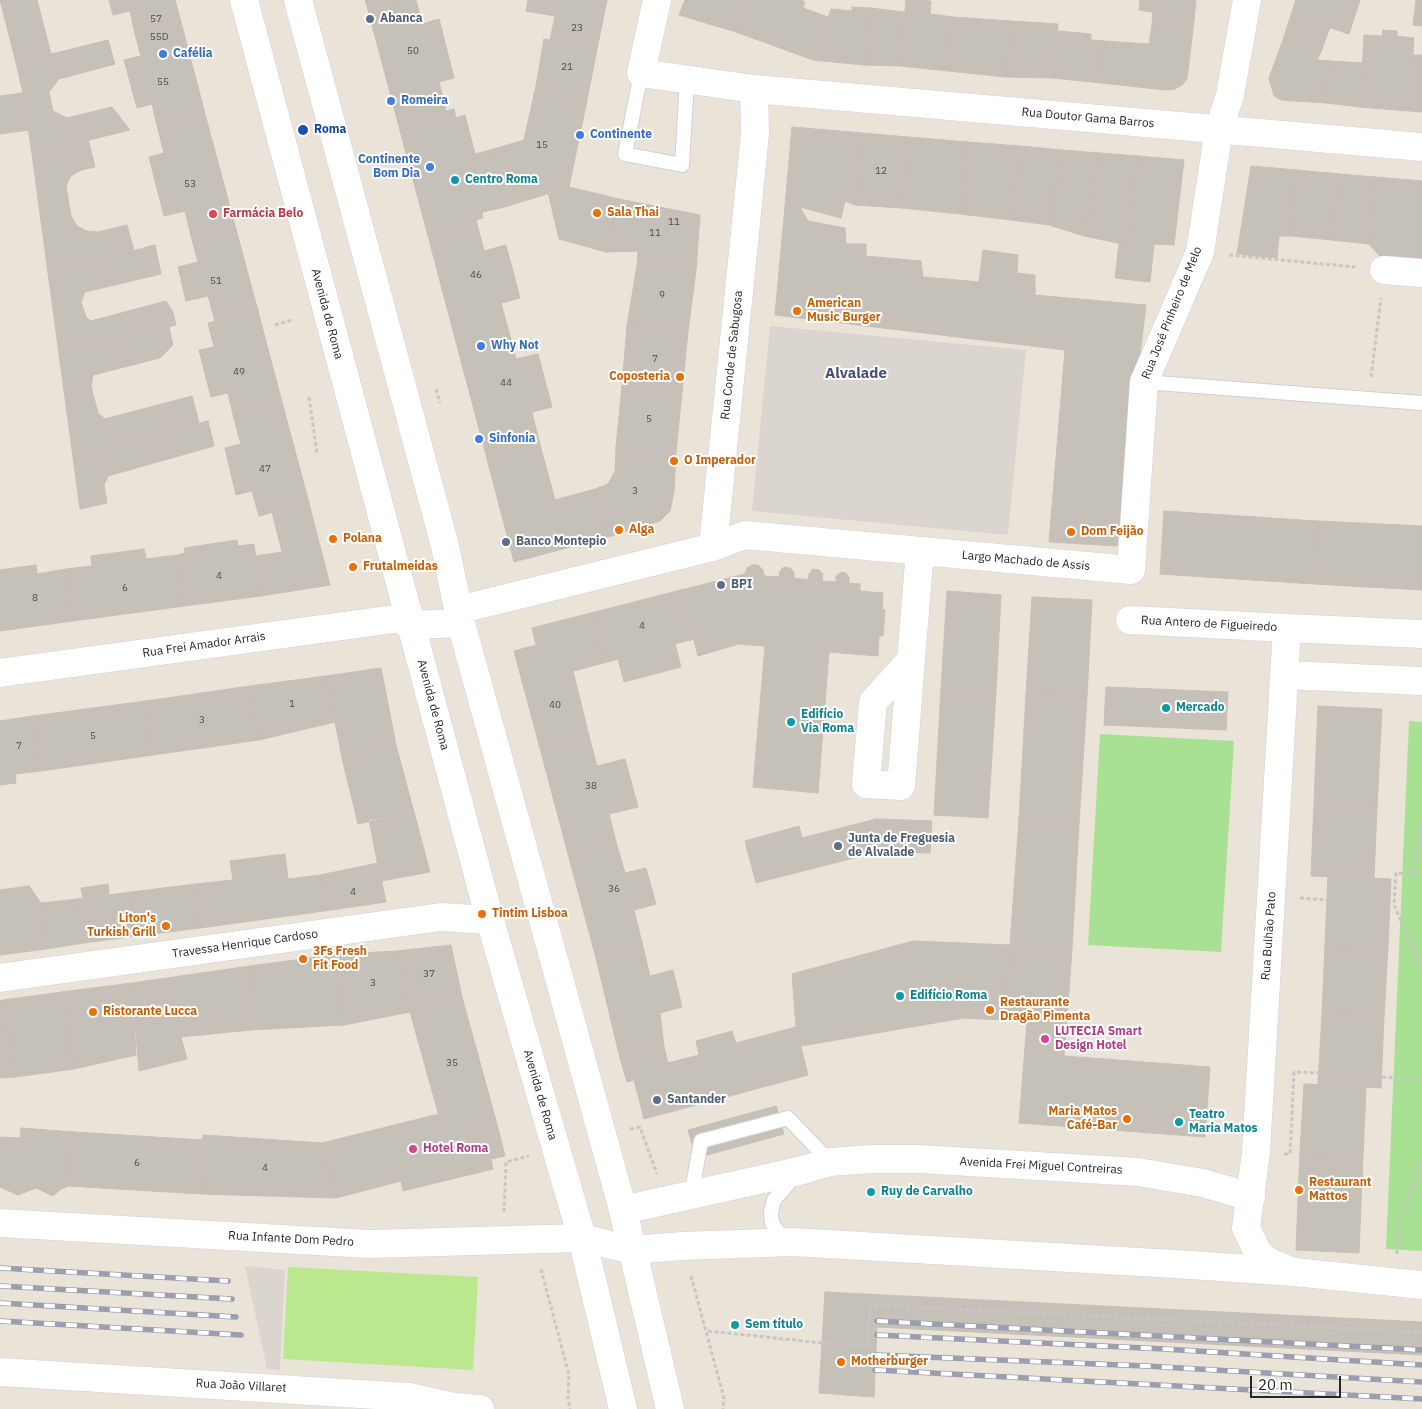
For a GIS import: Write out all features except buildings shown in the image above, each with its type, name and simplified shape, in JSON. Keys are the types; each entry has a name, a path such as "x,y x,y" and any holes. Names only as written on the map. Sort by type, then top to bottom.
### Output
{"street":[{"name":"Avenida de Roma","path":"244,0 406,620 582,1238 623,1409"},
{"path":"298,0 445,546 460,617 623,1210 670,1409"},
{"path":"657,0 642,73 754,89"},
{"name":"Rua José Pinheiro de Melo","path":"1131,570 1144,382 1200,252 1219,128 1230,95 1248,0"},
{"name":"Rua Doutor Gama Barros","path":"754,89 1422,147"},
{"name":"Rua Conde de Sabugosa","path":"713,547 754,144 754,89"},
{"path":"1384,270 1422,273"},
{"name":"Largo Machado de Assis","path":"713,547 745,535 1131,570"},
{"path":"460,617 713,547"},
{"path":"912,660 920,551"},
{"name":"Rua Frei Amador Arrais","path":"0,673 406,620 460,617"},
{"name":"Rua Antero de Figueiredo","path":"1130,620 1422,634"},
{"name":"Rua Antero de Figueiredo","path":"1286,675 1287,628"},
{"path":"1286,675 1422,681"},
{"name":"Rua Bulhão Pato","path":"1250,1197 1256,1152 1286,675"},
{"name":"Travessa Henrique Cardoso","path":"0,978 442,918 490,920"},
{"name":"Avenida Frei Miguel Contreiras","path":"623,1210 799,1172 830,1162 919,1159 1138,1172 1203,1183 1250,1197"},
{"path":"1191,1265 1210,1261 1226,1252 1246,1228 1250,1197"},
{"path":"582,1238 623,1210"},
{"name":"Rua Infante Dom Pedro","path":"0,1223 369,1244 582,1238 632,1250"},
{"path":"1246,1228 1258,1253 1271,1264 1294,1272"},
{"path":"632,1250 793,1242 1294,1272 1409,1284"},
{"name":"Rua João Villaret","path":"0,1372 409,1396 454,1407 480,1409"}],"lane":[{"path":"642,73 624,154 682,165 687,80"},
{"path":"1144,382 1422,403"},
{"path":"691,1196 701,1141 788,1118 830,1162"},
{"path":"793,1242 780,1235 772,1223 771,1212 774,1200 799,1172"}],"path":[{"path":"1200,252 1384,270 1369,400"},
{"path":"275,325 292,320"},
{"path":"309,397 317,453"},
{"path":"1414,874 1422,821"},
{"path":"1422,874 1396,873 1392,905 1422,969"},
{"path":"1382,1077 1422,1079"},
{"path":"1409,1284 1399,1221 1422,1164"},
{"path":"541,1267 568,1375 570,1409"},
{"path":"689,1268 708,1331 724,1398 723,1409"},
{"path":"708,1331 868,1346 870,1305 1422,1332"}],"green space":[{"path":"1409,721 1422,722 1422,1251 1386,1249"},
{"path":"1100,734 1234,741 1221,952 1088,945"},
{"path":"288,1267 478,1277 473,1370 283,1359"}],"shaded area":[{"path":"770,326 1026,350 1008,535 752,511"},
{"path":"245,1266 285,1270 280,1370 267,1369"}],"railway":[{"path":"0,1268 228,1281"},
{"path":"0,1286 232,1299"},
{"path":"0,1303 236,1317"},
{"path":"0,1321 241,1335"},
{"path":"877,1321 1422,1350"},
{"path":"877,1335 1164,1349 1422,1365"},
{"path":"876,1355 1146,1366 1422,1382"},
{"path":"875,1370 1422,1399"}],"place":[{"name":"Abanca","path":"370,19"},
{"name":"Cafélia","path":"163,54"},
{"name":"Romeira","path":"391,101"},
{"name":"Roma","path":"303,130"},
{"name":"Continente","path":"580,135"},
{"name":"Continente Bom Dia","path":"430,167"},
{"name":"Centro Roma","path":"455,180"},
{"name":"Sala Thai","path":"597,213"},
{"name":"Farmácia Belo","path":"213,214"},
{"name":"American Music Burger","path":"797,311"},
{"name":"Why Not","path":"481,346"},
{"name":"Coposteria","path":"680,377"},
{"name":"Sinfonia","path":"479,439"},
{"name":"O Imperador","path":"674,461"},
{"name":"Alga","path":"619,530"},
{"name":"Dom Feijão","path":"1071,532"},
{"name":"Polana","path":"333,539"},
{"name":"Banco Montepio","path":"506,542"},
{"name":"Frutalmeidas","path":"353,567"},
{"name":"BPI","path":"721,585"},
{"name":"Mercado","path":"1166,708"},
{"name":"Edifício Via Roma","path":"791,722"},
{"name":"Junta de Freguesia de Alvalade","path":"838,846"},
{"name":"Tintim Lisboa","path":"482,914"},
{"name":"Liton's Turkish Grill","path":"166,926"},
{"name":"3Fs Fresh Fit Food","path":"303,959"},
{"name":"Edifício Roma","path":"900,996"},
{"name":"Restaurante Dragão Pimenta","path":"990,1010"},
{"name":"Ristorante Lucca","path":"93,1012"},
{"name":"LUTECIA Smart Design Hotel","path":"1045,1039"},
{"name":"Santander","path":"657,1100"},
{"name":"Maria Matos Café-Bar","path":"1127,1119"},
{"name":"Teatro Maria Matos","path":"1179,1122"},
{"name":"Hotel Roma","path":"413,1149"},
{"name":"Restaurant Mattos","path":"1299,1190"},
{"name":"Ruy de Carvalho","path":"871,1192"},
{"name":"Sem título","path":"735,1325"},
{"name":"Motherburger","path":"841,1362"}],"district":[{"name":"Alvalade","path":"856,374"}]}
